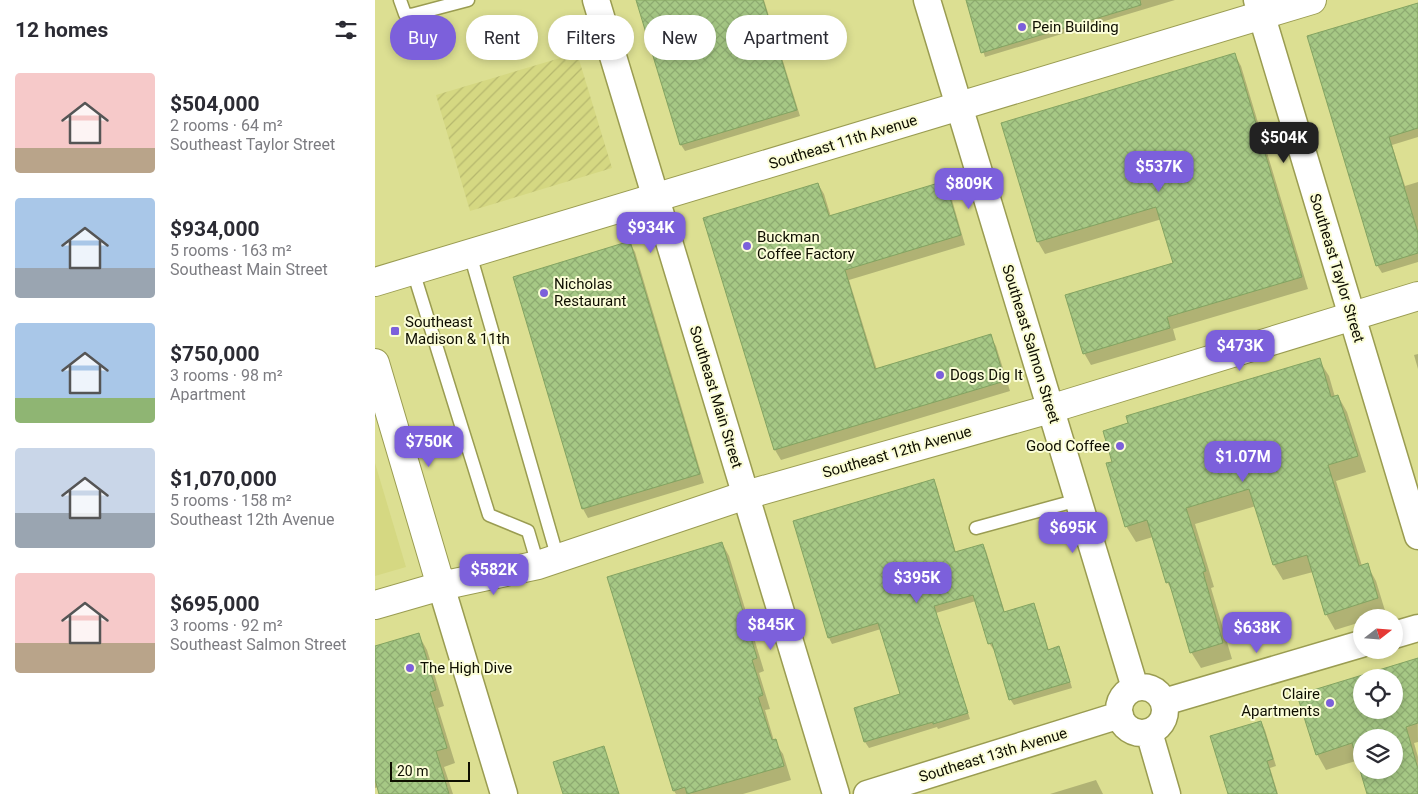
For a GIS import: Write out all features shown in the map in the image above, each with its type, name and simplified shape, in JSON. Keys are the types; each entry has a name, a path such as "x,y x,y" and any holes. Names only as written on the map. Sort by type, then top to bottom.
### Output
{"main road":[{"name":"Southeast 11th Avenue","path":"375,282 959,107 1259,8 1312,0"},
{"name":"Southeast 12th Avenue","path":"375,605 441,586 548,562 746,495 1050,409 1418,296"},
{"path":"375,363 441,586"}],"street":[{"name":"Southeast Main Street","path":"597,0 655,198 836,794"},
{"name":"Southeast Salmon Street","path":"927,0 1135,688"},
{"name":"Southeast Taylor Street","path":"1259,8 1418,536"},
{"path":"441,586 504,794"},
{"path":"1403,632 1418,628"},
{"path":"1164,702 1353,646"},
{"path":"1142,687 1155,691 1164,702 1164,717 1161,724 1149,732 1141,733 1127,728 1120,715 1119,709 1124,696 1135,688 1142,687"},
{"name":"Southeast 13th Avenue","path":"867,794 1120,715"},
{"path":"1149,732 1167,794"}],"lane":[{"path":"400,0 405,14 411,15 468,0"},
{"path":"470,254 548,562"},
{"path":"413,271 489,515 528,531 548,562"},
{"path":"977,528 1078,500"}],"shaded area":[{"path":"554,60 579,60 612,168 470,211 436,95"},
{"path":"375,463 406,567 375,576"}],"building":[{"path":"636,0 763,0 768,15 726,15 726,60 782,60 797,110 680,145 654,60 716,60 716,15 644,15 644,26"},
{"name":"Pein Building","path":"966,0 1140,0 1141,5 981,53"},
{"path":"1418,3 1418,128 1389,137 1418,233 1418,253 1376,266 1307,36"},
{"path":"1235,53 1302,277 1167,317 1170,328 1083,354 1065,295 1173,263 1156,207 1037,242 1001,123"},
{"path":"945,181 961,235 845,270 875,369 991,334 1005,381 774,450 703,218 818,183 829,216"},
{"path":"630,241 700,474 582,509 513,277"},
{"path":"1320,358 1331,397 1338,395 1358,456 1328,465 1359,566 1368,563 1378,598 1325,615 1307,555 1273,565 1249,489 1186,508 1206,571 1203,572 1223,643 1190,653 1169,582 1166,583 1147,520 1125,527 1106,463 1112,462 1103,431 1128,423 1126,416"},
{"path":"934,479 955,552 983,544 1004,612 1034,603 1048,650 1059,646 1070,682 1009,700 992,643 988,644 973,595 934,606 968,713 864,742 854,708 900,694 878,623 828,638 793,521"},
{"path":"722,542 757,658 752,660 763,695 758,697 772,740 776,739 784,766 687,794 685,787 673,791 607,577"},
{"path":"419,633 436,690 430,692 447,748 436,751 449,794 379,794 375,779 375,646"},
{"name":"Claire Apartments","path":"1418,658 1418,723 1406,727 1418,769 1418,794 1367,794 1363,779 1403,779 1403,729 1353,729 1353,746 1352,743 1316,755 1297,695 1353,678 1353,719 1403,719 1403,669 1382,669"},
{"path":"1261,721 1273,759 1267,761 1277,794 1228,794 1210,736"},
{"path":"604,746 619,794 563,794 553,762"}],"place":[{"name":"Pein Building","path":"1022,27"},
{"name":"Buckman Coffee Factory","path":"747,246"},
{"name":"Nicholas Restaurant","path":"544,293"},
{"name":"Southeast Madison & 11th","path":"395,331"},
{"name":"Dogs Dig It","path":"940,375"},
{"name":"Good Coffee","path":"1120,446"},
{"name":"The High Dive","path":"410,668"},
{"name":"Claire Apartments","path":"1330,703"}]}
